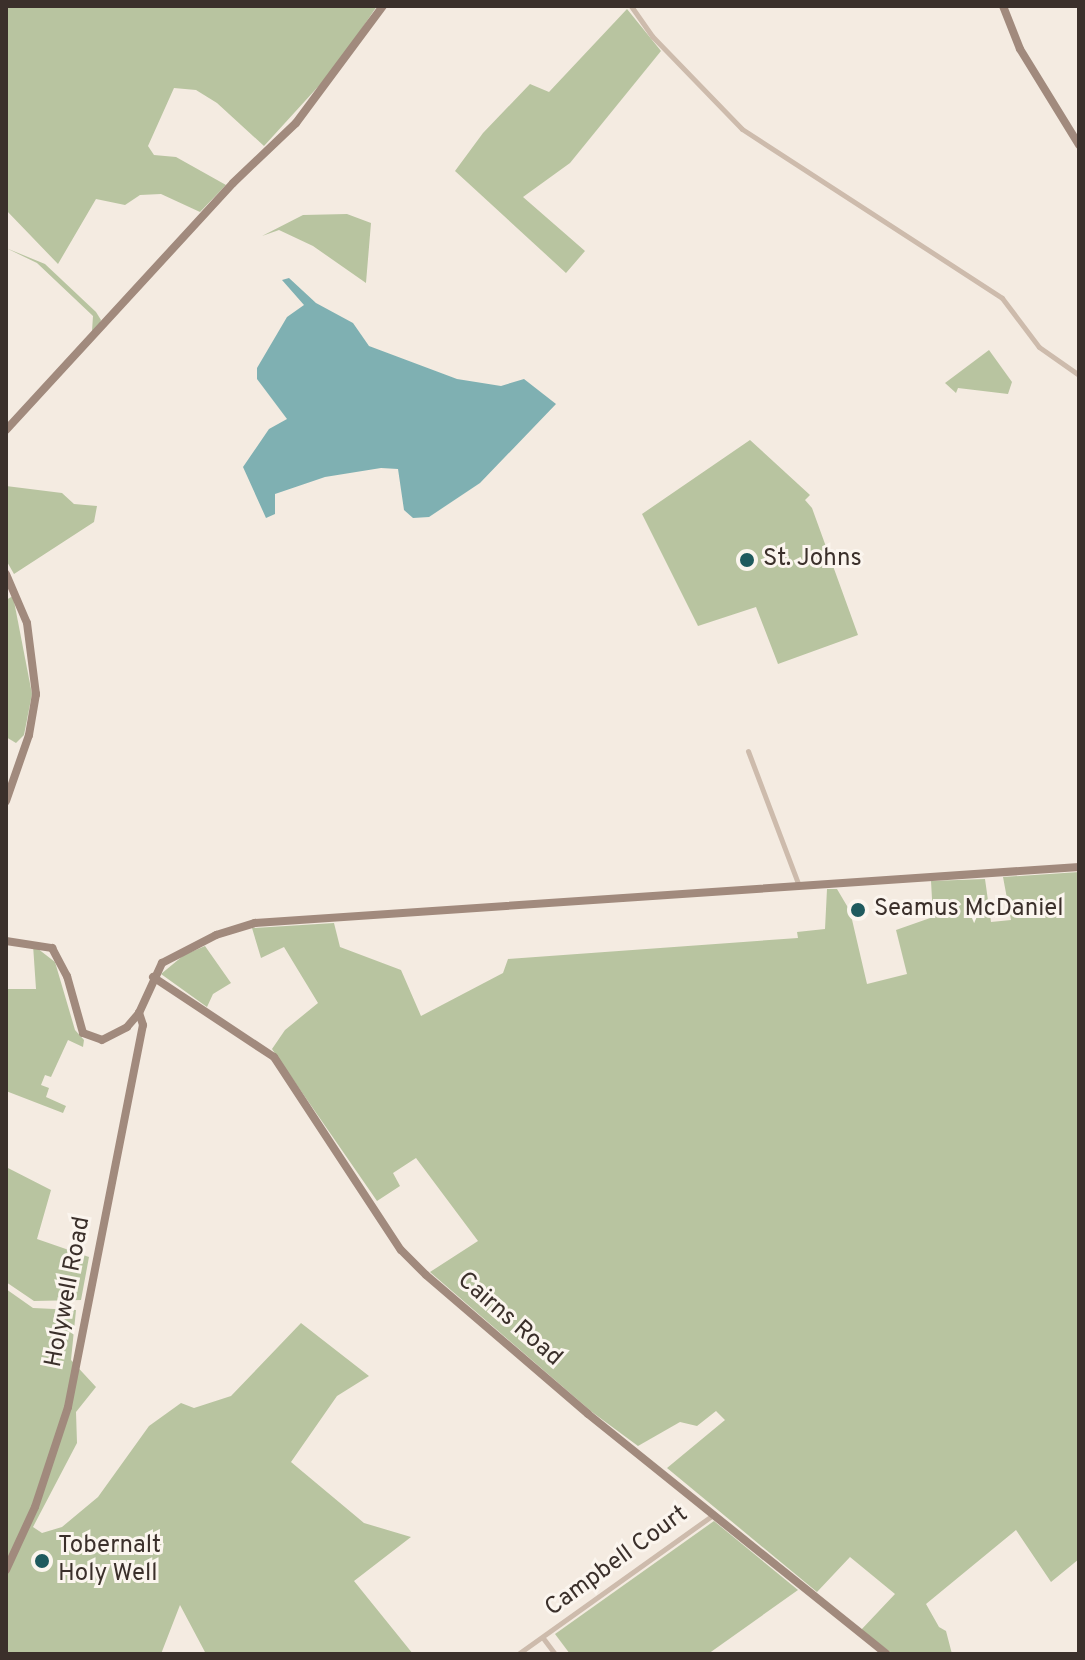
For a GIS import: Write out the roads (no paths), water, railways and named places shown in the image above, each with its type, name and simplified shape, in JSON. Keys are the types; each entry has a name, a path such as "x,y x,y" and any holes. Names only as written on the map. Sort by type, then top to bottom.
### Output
{"street":[{"path":"6,430 233,183 296,123 383,6"},
{"path":"631,6 652,36 742,129 1002,298 1039,347 1079,375"},
{"path":"1003,6 1020,49 1079,145"},
{"path":"6,574 27,623 36,694 29,735 6,801"},
{"path":"748,751 799,886"},
{"path":"6,941 52,948 67,976 79,1024 93,1039 116,1035 139,1013 162,963 185,949 255,923 1079,867"},
{"name":"Cairns Road","path":"153,977 274,1057 401,1250 588,1414 886,1654"},
{"name":"Holywell Road","path":"6,1570 35,1507 68,1407 143,1025 139,1013"},
{"name":"Campbell Court","path":"518,1654 713,1514"},
{"name":"Campbell Court","path":"543,1638 555,1654"}],"water":[{"path":"289,278 316,303 353,323 369,346 457,379 501,386 524,379 556,404 480,483 429,517 413,518 404,510 398,469 381,468 325,477 275,494 275,514 266,518 243,467 269,429 287,419 257,379 257,368 287,317 304,305 282,280"}],"place":[{"name":"St. Johns","path":"747,560"},
{"name":"Seamus McDaniel","path":"858,910"},
{"name":"Tobernalt Holy Well","path":"42,1561"}]}
